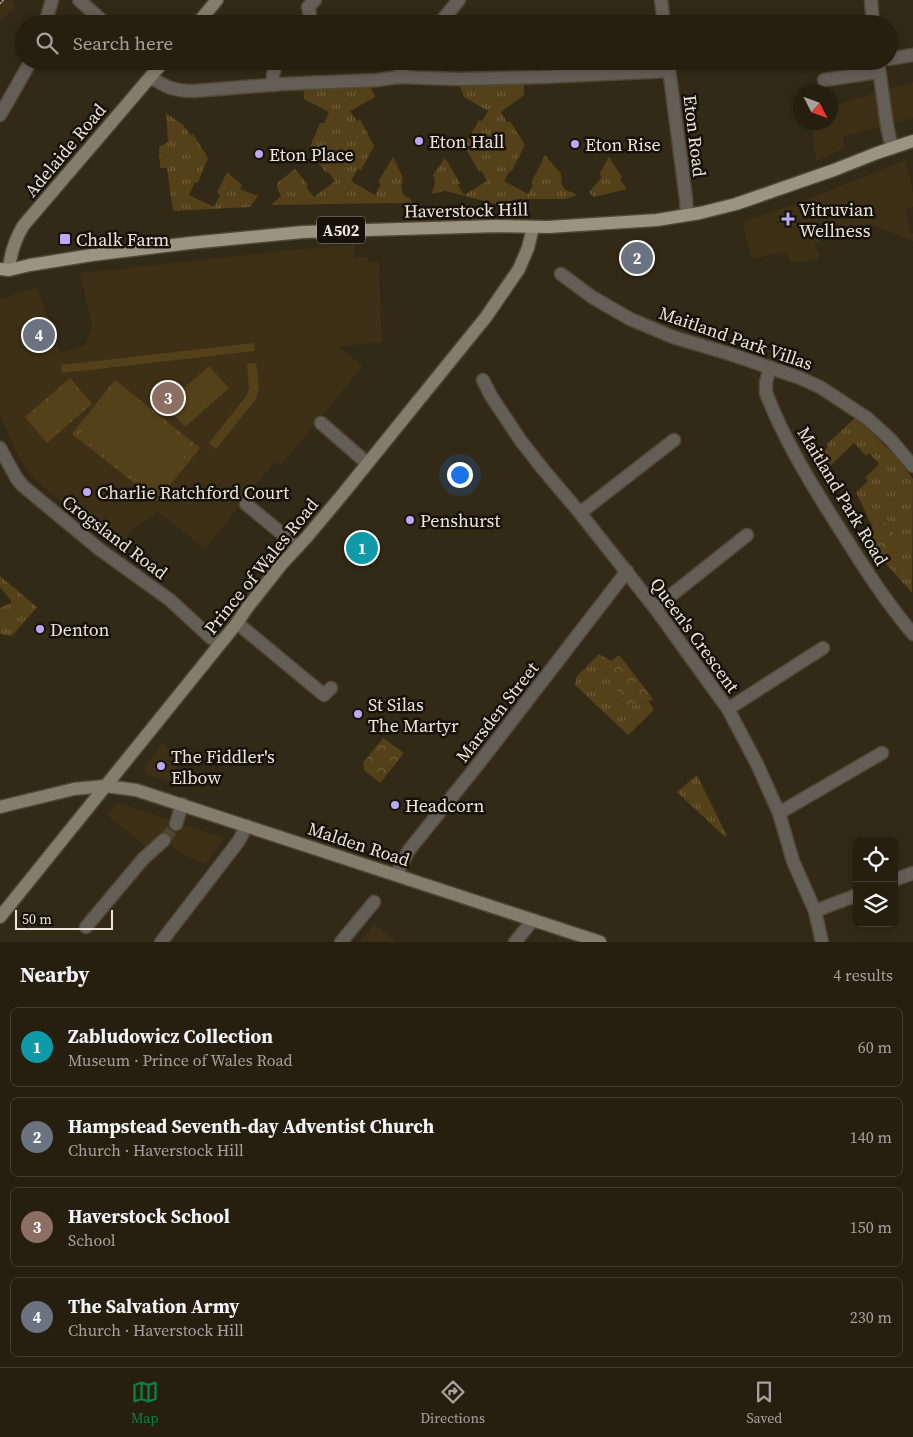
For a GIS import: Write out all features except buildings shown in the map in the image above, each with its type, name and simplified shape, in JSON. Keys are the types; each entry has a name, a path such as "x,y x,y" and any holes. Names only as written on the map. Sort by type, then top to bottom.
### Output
{"main road":[{"path":"204,15 217,0"},
{"name":"Adelaide Road","path":"3,272 23,226 155,70"},
{"name":"Haverstock Hill","path":"3,272 30,265 92,255 295,232 497,226 533,227 657,220 730,206 913,141"},
{"name":"Prince of Wales Road","path":"0,917 237,624 247,608 281,565 298,547 486,316 522,264 533,227"},
{"name":"Malden Road","path":"0,806 74,789 105,786 136,790 600,942"}],"street":[{"path":"48,15 52,0"},
{"path":"79,0 96,15"},
{"path":"310,15 308,7 315,0"},
{"path":"446,15 459,0"},
{"path":"661,0 663,15"},
{"path":"871,0 872,15"},
{"path":"898,58 913,55"},
{"path":"0,115 26,70"},
{"path":"273,85 275,70"},
{"path":"399,77 403,70"},
{"path":"150,77 164,86 179,91 377,80 399,77 458,79 542,77 623,70"},
{"name":"Eton Road","path":"670,70 687,215"},
{"path":"824,80 863,70"},
{"path":"879,70 892,148"},
{"name":"Maitland Park Villas","path":"561,274 592,297 630,319 674,337 800,378 820,387 867,418 891,440 913,466"},
{"name":"Maitland Park Road","path":"770,368 766,382 766,393 796,457 818,496 858,558 880,591 913,634"},
{"name":"Queen's Crescent","path":"483,380 491,396 521,441 656,608 728,709 757,764 779,813 793,861 814,911 822,942"},
{"path":"321,423 367,463"},
{"path":"580,513 674,440"},
{"name":"Crogsland Road","path":"0,448 17,479 23,486 100,549 170,600 220,644"},
{"path":"246,504 298,547"},
{"path":"656,608 747,536"},
{"name":"Marsden Street","path":"396,875 409,850 486,755 627,571"},
{"path":"237,624 324,695 331,688"},
{"path":"728,709 823,648"},
{"path":"779,813 882,753"},
{"path":"176,824 182,804"},
{"path":"161,942 238,842 248,826"},
{"path":"86,927 143,859 164,840"},
{"path":"898,879 913,873"},
{"path":"814,911 853,896"},
{"path":"341,942 374,902"},
{"path":"515,942 533,920"}],"shaded area":[{"path":"0,0 10,0 16,7 0,21"},
{"path":"913,82 913,118 843,137 844,149 816,161 812,130 838,130 838,104"},
{"path":"906,160 913,194 913,207 906,209 910,233 913,233 913,241 870,224 849,227 815,244 820,257 815,260 790,263 788,255 784,252 752,259 742,222 790,206"},
{"path":"354,245 354,258 368,257 368,262 379,262 382,342 338,347 363,366 280,466 274,462 205,549 158,512 132,530 118,548 33,478 19,458 0,415 0,299 37,287 61,353 85,345 92,327 80,273"},
{"name":"The Fiddler's Elbow","path":"162,743 180,758 172,783 146,774 144,768"},
{"path":"119,803 224,838 206,864 183,855 162,838 148,848 107,815"},
{"path":"374,924 390,937 396,942 360,942"}],"green space":[{"path":"303,76 365,76 375,97 350,111 357,121 360,119 374,146 361,170 358,169 351,181 375,195 381,184 378,182 393,157 403,178 401,187 404,196 409,198 414,204 271,205 281,196 277,183 295,169 308,185 306,187 314,197 335,181 328,172 326,173 309,149 320,123 324,123 329,112 304,99"},
{"path":"524,78 524,95 501,112 507,122 510,121 525,145 512,171 510,171 504,181 528,194 533,185 531,183 545,155 561,174 562,185 566,190 578,195 565,199 516,199 500,205 445,191 431,194 435,183 433,175 445,158 460,183 458,185 464,195 487,181 482,171 479,172 464,146 479,120 482,121 488,111 464,97 458,81"},
{"path":"166,113 183,125 191,136 193,134 208,158 198,183 195,182 189,195 214,207 220,195 217,193 227,172 242,185 240,189 258,196 250,207 173,211 167,168 160,168 159,147 168,142"},
{"path":"609,157 622,177 620,179 627,189 594,197 589,192 602,177 599,174"},
{"path":"254,343 255,351 62,373 61,365"},
{"path":"256,363 259,388 256,399 216,449 209,443 247,395 249,387 247,364"},
{"path":"209,366 229,388 185,427 165,405"},
{"path":"70,378 92,404 47,443 25,417"},
{"path":"115,380 200,448 157,501 72,434"},
{"path":"69,382 88,404 49,438 30,416"},
{"path":"117,388 191,447 154,494 79,435"},
{"path":"856,417 898,459 913,479 912,593 881,558 900,549 887,521 873,528 856,492 868,481 865,478 879,464 869,453 866,456 854,443 830,466 820,457 816,457"},
{"path":"888,521 900,549 877,559 865,531"},
{"path":"0,576 37,607 12,636 0,634 0,608 12,602 0,587"},
{"path":"599,654 611,661 619,655 623,660 606,672 609,679 618,685 617,694 621,703 630,705 649,702 654,710 628,735 575,685 577,676"},
{"path":"623,660 653,699 645,703 631,705 623,704 618,700 618,685 605,675 606,672"},
{"path":"383,738 404,753 380,783 364,770 363,763"},
{"path":"697,775 727,836 725,837 677,792"}],"tunnel":[{"path":"164,840 176,824"}],"place":[{"name":"Eton Hall","path":"419,141"},
{"name":"Eton Rise","path":"575,144"},
{"name":"Eton Place","path":"259,154"},
{"name":"Vitruvian Wellness","path":"788,219"},
{"name":"Chalk Farm","path":"65,239"},
{"name":"Hampstead Seventh-day Adventist Church","path":"637,258"},
{"name":"The Salvation Army","path":"39,335"},
{"name":"Haverstock School","path":"168,398"},
{"name":"Charlie Ratchford Court","path":"87,492"},
{"name":"Penshurst","path":"410,520"},
{"name":"Zabludowicz Collection","path":"362,548"},
{"name":"Denton","path":"40,629"},
{"name":"St Silas The Martyr","path":"358,714"},
{"name":"The Fiddler's Elbow","path":"161,766"},
{"name":"Headcorn","path":"395,805"}]}
